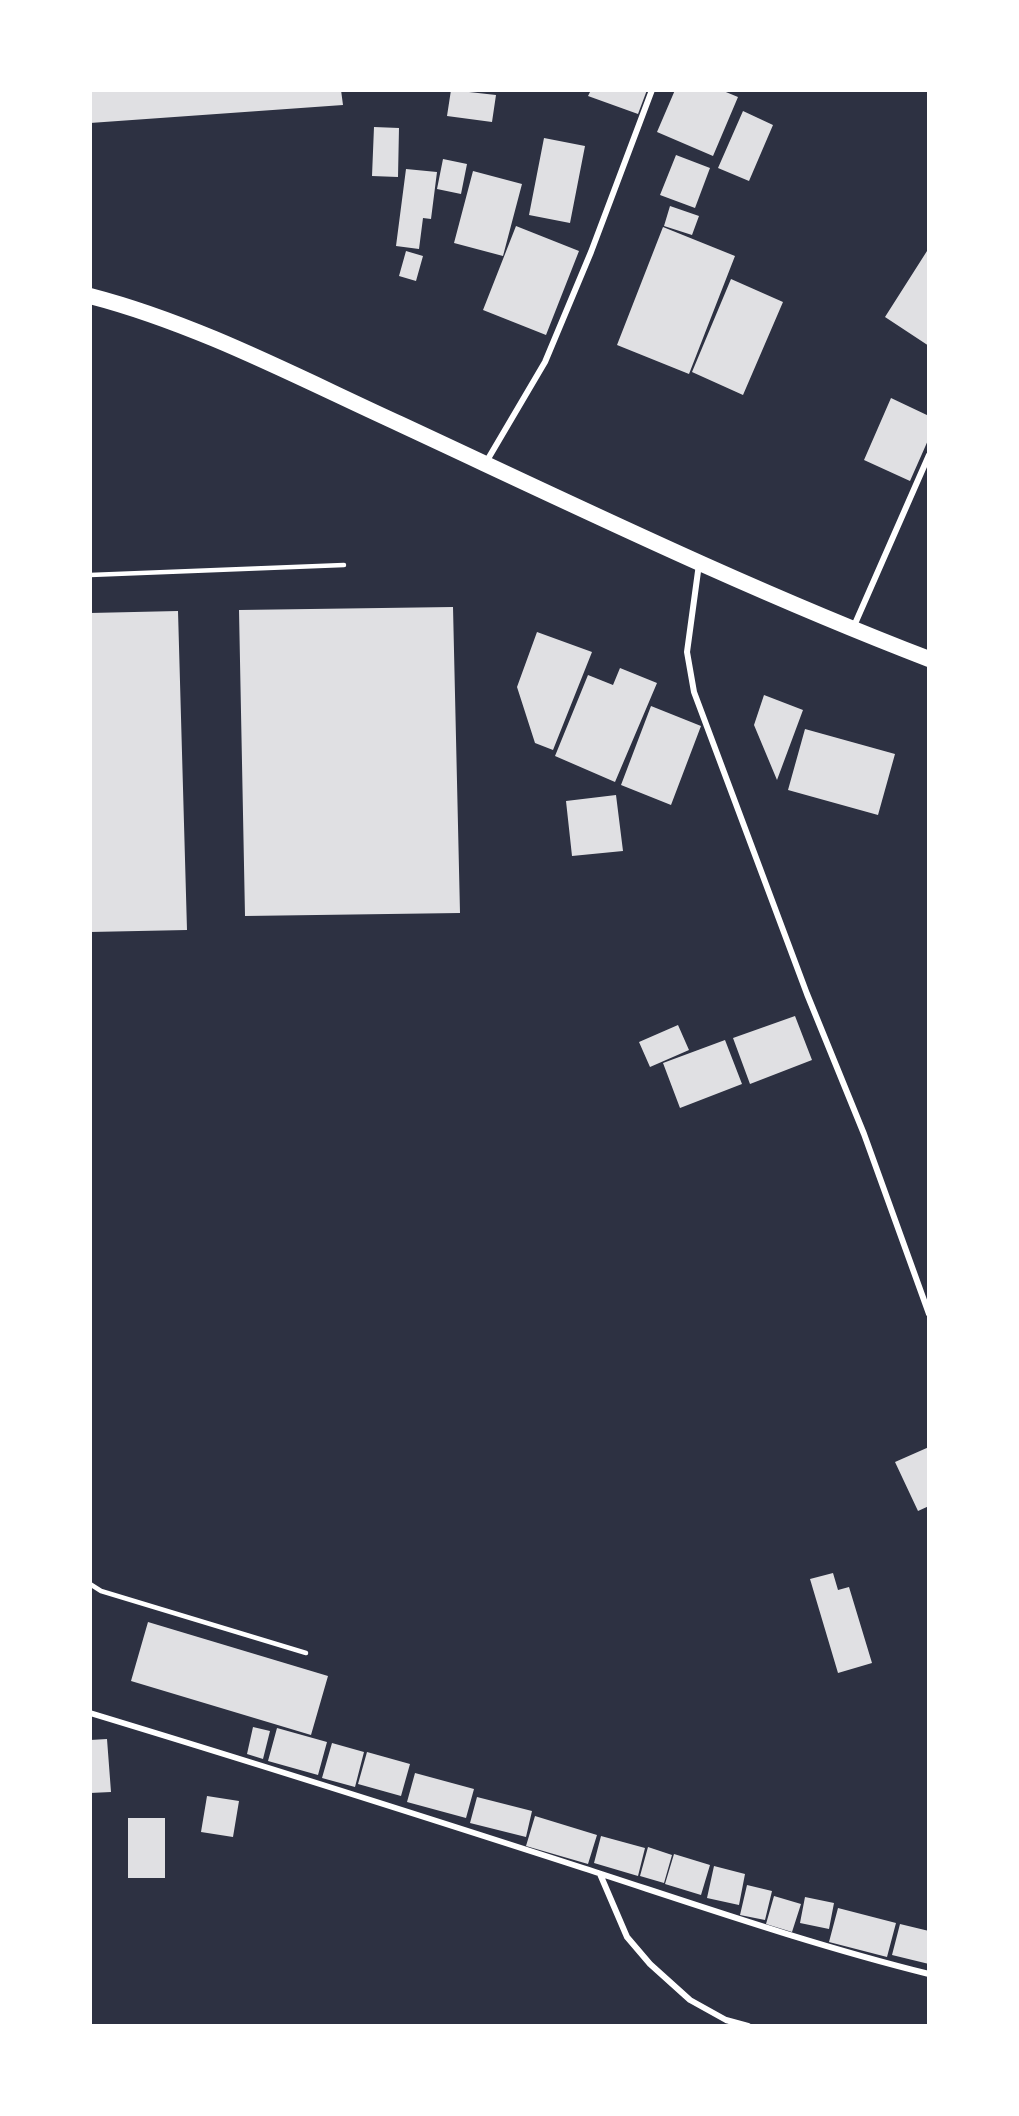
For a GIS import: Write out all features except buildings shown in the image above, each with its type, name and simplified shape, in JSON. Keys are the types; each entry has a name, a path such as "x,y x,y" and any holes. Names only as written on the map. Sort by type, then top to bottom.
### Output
{"highway":[{"path":"90,296 195,331 699,562 852,630 929,659"}],"street":[{"path":"485,464 545,362 591,252 652,90"},
{"path":"852,630 929,455"},
{"path":"699,562 687,651 694,692 807,994 864,1134 929,1314"},
{"path":"90,1713 285,1772 880,1962 929,1974"},
{"path":"600,1874 627,1937 650,1964 690,2000 726,2020 748,2026"}],"lane":[{"path":"90,575 344,566"},
{"path":"90,1584 101,1591 306,1653"}]}
